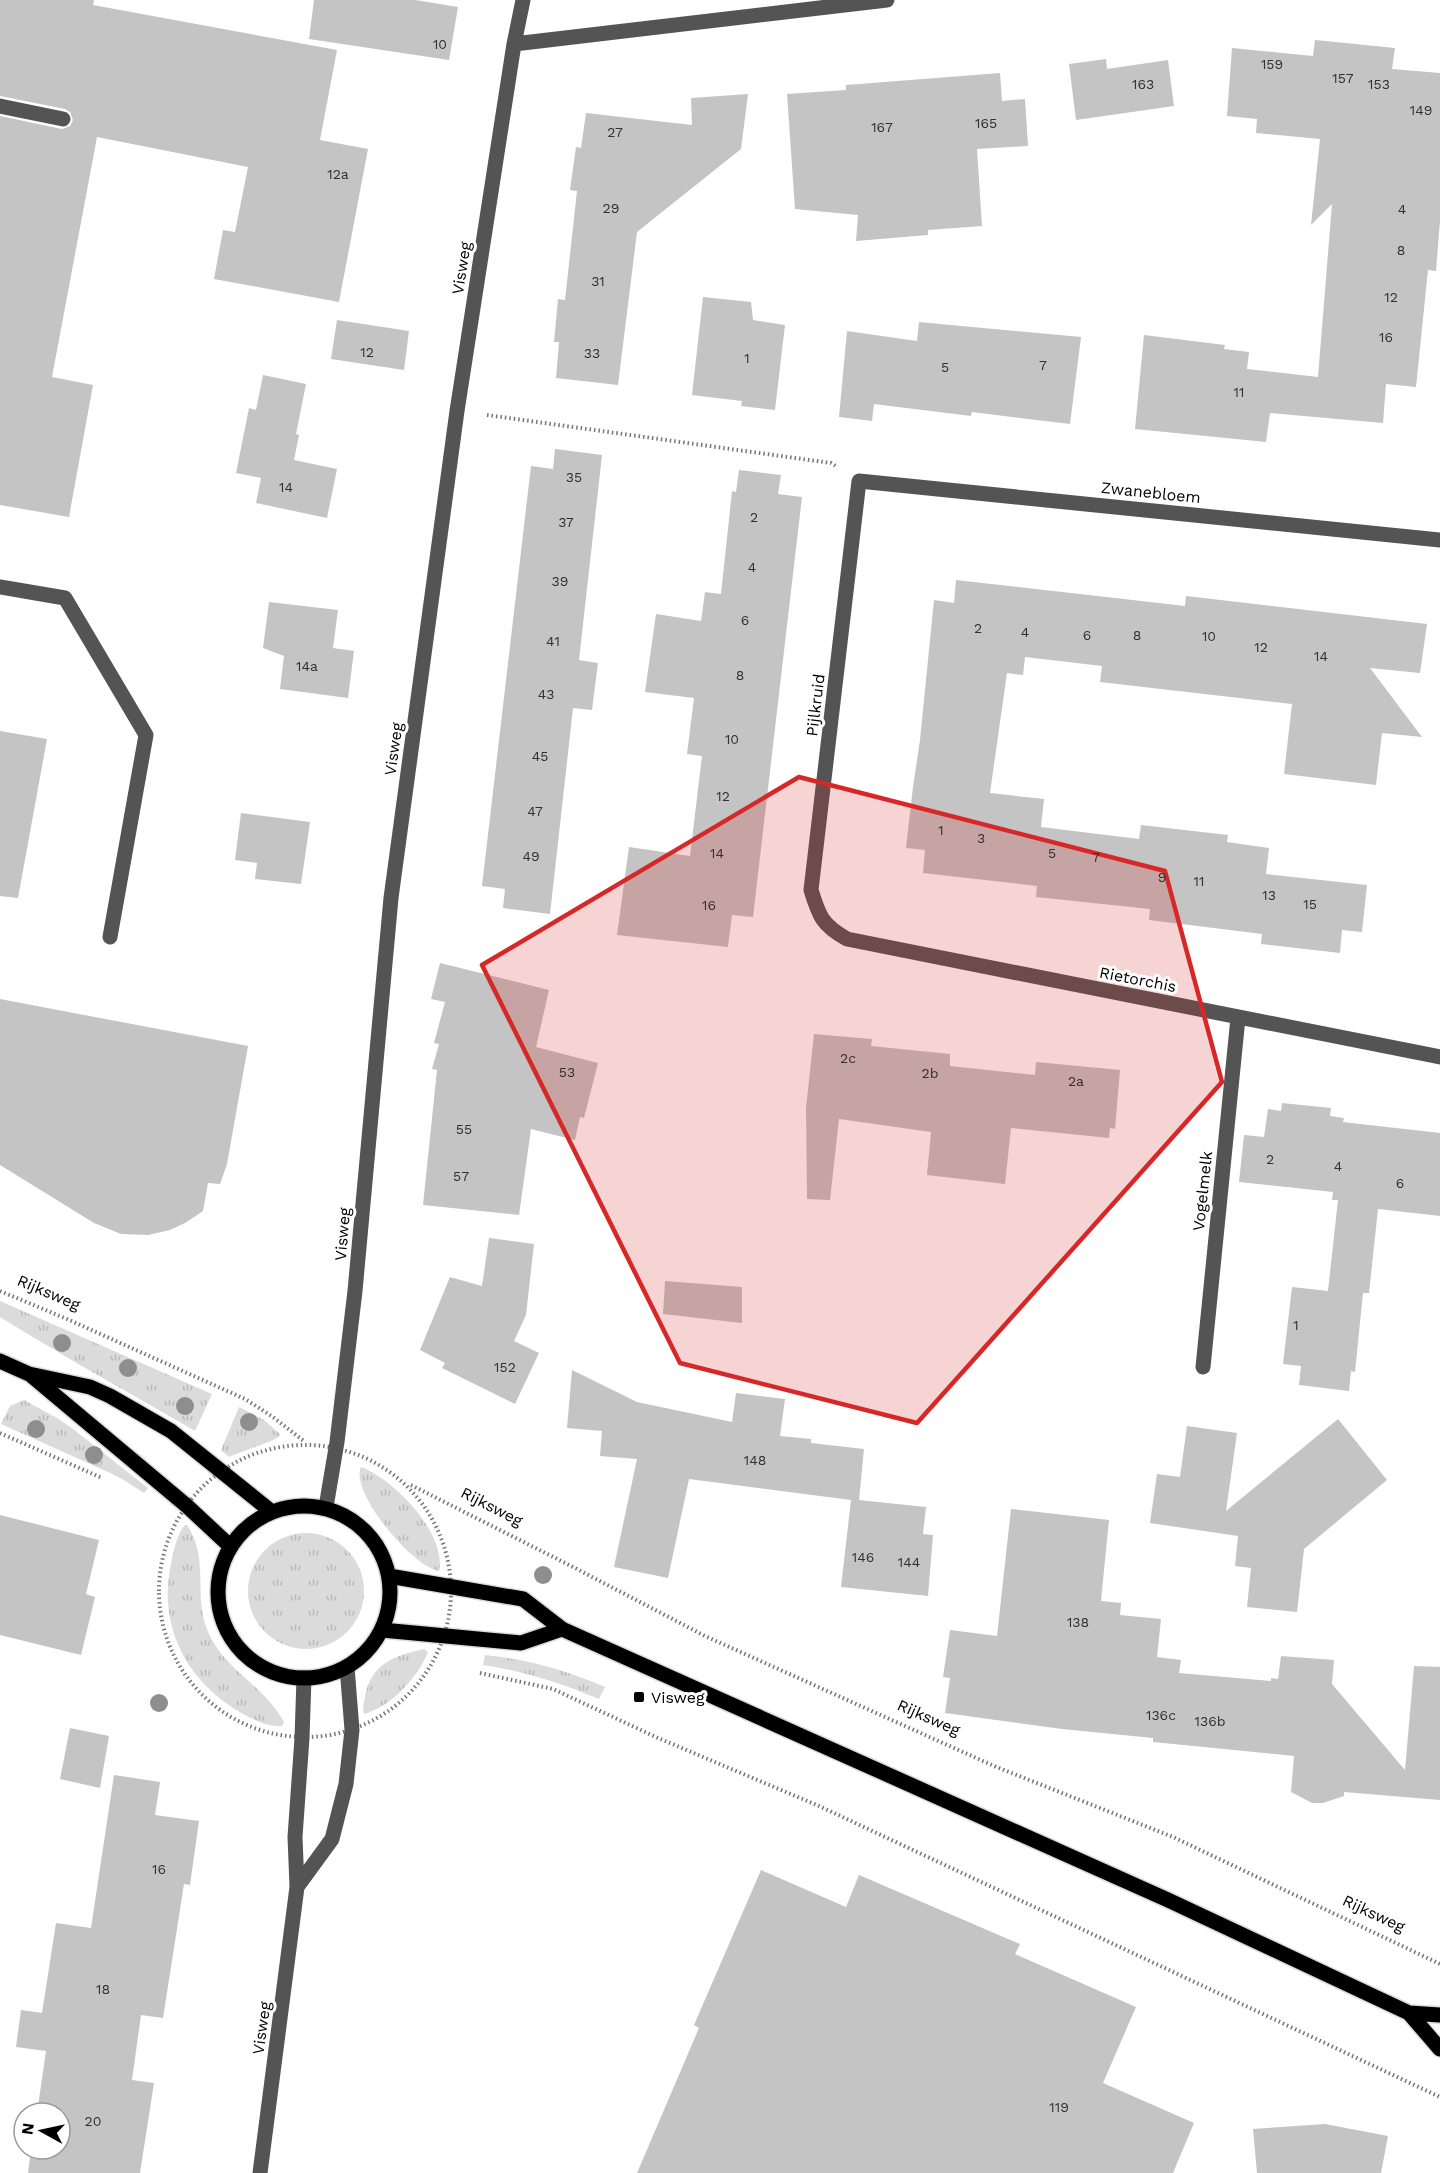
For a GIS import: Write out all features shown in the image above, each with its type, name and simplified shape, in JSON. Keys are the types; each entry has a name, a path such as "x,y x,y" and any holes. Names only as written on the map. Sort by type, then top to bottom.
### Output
{"main road":[{"path":"0,1361 29,1374 90,1387 110,1396 171,1431 272,1512"},
{"path":"29,1374 187,1506 231,1547"},
{"path":"302,1505 326,1508 348,1517 368,1533 383,1555 389,1576 390,1605 382,1630 367,1652 347,1667 325,1676 304,1678 277,1674 256,1664 238,1648 225,1628 218,1605 218,1581 225,1557 237,1536 255,1520 272,1512 302,1505"},
{"path":"389,1576 419,1579 523,1599 562,1629 1168,1900 1409,2013 1440,2015"},
{"path":"382,1630 521,1643 562,1629"},
{"path":"1409,2013 1440,2049"}],"street":[{"name":"Visweg","path":"326,1508 337,1442 355,1292 391,898 458,411 514,44 523,0"},
{"path":"514,44 887,0"},
{"path":"0,106 63,119"},
{"name":"Zwanebloem","path":"859,481 1440,540"},
{"name":"Pijlkruid","path":"831,930 817,909 811,890 859,481"},
{"path":"0,587 65,598 146,735 110,937"},
{"name":"Rietorchis","path":"831,930 847,939 1440,1057"},
{"name":"Vogelmelk","path":"1203,1367 1238,1018"},
{"name":"Visweg","path":"297,1887 332,1839 346,1784 352,1730 347,1667"},
{"name":"Visweg","path":"260,2173 297,1887 295,1837 304,1678"}],"path":[{"path":"458,411 831,463 859,481"},
{"name":"Rijksweg","path":"0,1291 245,1399 273,1417 305,1443"},
{"path":"0,1433 112,1482"},
{"name":"Rijksweg","path":"411,1485 705,1636 994,1766 1173,1838 1440,1964"},
{"path":"167,1521 172,1525 161,1573 159,1599 162,1625 182,1673 219,1711 249,1727 265,1732"},
{"path":"479,1673 553,1689 658,1738 819,1806 1440,2097"}],"highlighted area":[{"path":"799,777 1165,871 1222,1082 917,1423 680,1363 482,965"}],"green space":[{"path":"0,1301 212,1394 195,1431 0,1317"},
{"path":"24,1400 73,1429 148,1488 144,1493 119,1477 1,1424 10,1406"},
{"path":"239,1407 264,1420 280,1436 229,1457 221,1450"},
{"path":"361,1467 374,1473 402,1495 427,1525 439,1556 439,1571 428,1567 415,1557 386,1527 365,1493 360,1479"},
{"path":"185,1525 194,1539 198,1552 202,1608 210,1636 226,1659 276,1710 284,1722 282,1726 272,1726 257,1721 223,1701 191,1668 180,1649 172,1629 168,1607 168,1583 175,1545"},
{"path":"306,1533 328,1537 347,1550 360,1569 364,1591 360,1613 347,1632 328,1645 306,1649 284,1645 265,1632 252,1613 248,1591 252,1569 265,1550 284,1537"},
{"path":"424,1649 428,1652 423,1662 402,1690 384,1705 364,1714 363,1705 368,1685 379,1668 394,1658"},
{"path":"485,1655 546,1666 605,1687 599,1699 542,1678 483,1665"}],"building":[{"path":"0,0 94,0 93,5 337,50 320,140 368,149 339,302 214,279 223,230 235,232 248,167 97,137 52,377 93,385 69,517 0,505 0,116 62,129 70,126 73,120 70,112 65,109 0,96"},
{"path":"314,0 415,0 458,7 449,60 309,39"},
{"path":"1315,40 1395,48 1392,69 1440,73 1440,221 1436,271 1428,270 1416,387 1386,384 1383,423 1270,413 1266,442 1135,429 1144,335 1225,345 1224,349 1249,352 1247,369 1318,377 1332,204 1311,225 1320,139 1256,133 1257,119 1227,116 1232,48 1313,56"},
{"path":"1106,59 1107,69 1168,60 1174,106 1076,120 1069,64"},
{"path":"1000,73 1002,101 1025,99 1028,146 977,149 982,226 928,230 928,235 856,241 858,215 795,209 787,94 846,90 846,85"},
{"path":"748,94 741,149 637,232 618,385 556,378 559,342 554,342 558,299 565,300 577,191 570,190 576,147 581,148 586,113 692,125 691,98"},
{"path":"703,297 751,302 753,320 785,325 775,410 741,406 742,401 692,395"},
{"path":"337,320 409,331 404,370 331,359"},
{"path":"919,322 1081,337 1070,424 972,412 971,416 874,404 872,421 839,417 847,331 917,341"},
{"path":"263,375 306,384 296,434 299,435 294,460 337,469 327,518 256,503 261,478 236,473 249,408 256,410"},
{"path":"555,449 602,455 579,660 598,663 592,710 573,708 550,914 503,908 505,889 482,886 531,466 553,469"},
{"path":"739,470 781,475 778,494 802,497 753,917 732,915 728,947 617,935 629,847 690,856 702,756 687,754 694,698 645,692 656,614 701,621 705,592 721,594 732,491 736,492"},
{"path":"956,580 1185,606 1186,596 1427,624 1420,673 1370,668 1422,737 1382,733 1376,785 1284,774 1292,704 1100,682 1102,666 1025,657 1023,675 1007,673 990,793 1044,799 1041,827 1139,839 1141,825 1228,835 1227,842 1269,848 1266,874 1367,885 1362,932 1342,930 1340,953 1261,944 1262,934 1149,920 1150,909 1036,897 1037,886 923,873 925,850 906,848 934,600 954,603"},
{"path":"269,602 338,610 333,648 354,651 348,698 280,689 284,656 263,648"},
{"path":"0,731 47,739 18,898 0,896"},
{"path":"241,813 310,822 301,884 255,879 257,863 235,860"},
{"path":"440,963 549,990 536,1047 598,1063 584,1118 580,1117 575,1140 531,1129 519,1215 423,1205 437,1070 432,1069 439,1044 434,1043 445,1002 431,999"},
{"path":"0,999 248,1046 227,1164 220,1184 208,1183 203,1211 170,1230 148,1235 121,1234 94,1223 0,1165"},
{"path":"814,1034 872,1039 871,1046 950,1054 950,1066 1035,1075 1036,1062 1120,1070 1115,1129 1110,1128 1109,1138 1011,1128 1005,1184 927,1175 931,1132 839,1119 830,1200 807,1199 806,1108"},
{"path":"1282,1103 1331,1108 1330,1116 1344,1118 1343,1122 1440,1133 1440,1216 1378,1209 1369,1293 1363,1293 1355,1372 1351,1371 1349,1391 1299,1385 1301,1366 1283,1364 1292,1287 1328,1291 1338,1200 1332,1200 1333,1192 1239,1182 1244,1135 1264,1137 1268,1109 1281,1111"},
{"path":"489,1238 534,1244 526,1315 514,1341 539,1353 515,1404 442,1368 445,1363 420,1350 450,1277 482,1286"},
{"path":"665,1281 742,1287 742,1323 663,1314"},
{"path":"572,1370 637,1402 732,1422 736,1393 785,1399 780,1436 811,1439 811,1443 864,1449 859,1500 926,1507 923,1534 933,1535 928,1596 841,1587 851,1500 689,1479 668,1578 614,1567 637,1459 600,1456 602,1431 567,1428"},
{"path":"1338,1419 1387,1480 1304,1549 1297,1612 1247,1607 1251,1568 1235,1566 1238,1536 1150,1523 1157,1474 1180,1477 1187,1426 1237,1433 1226,1511"},
{"path":"1011,1509 1109,1520 1101,1601 1121,1603 1120,1615 1161,1619 1157,1657 1181,1660 1179,1673 1271,1681 1271,1678 1278,1679 1281,1656 1334,1660 1332,1684 1405,1770 1414,1666 1440,1667 1440,1800 1344,1792 1344,1796 1323,1803 1312,1803 1291,1792 1294,1756 1153,1742 1153,1738 1062,1729 945,1713 950,1678 943,1677 950,1630 997,1636"},
{"path":"0,1515 99,1540 86,1594 95,1597 81,1655 0,1635"},
{"path":"70,1728 109,1736 100,1788 60,1779"},
{"path":"114,1775 160,1782 155,1815 199,1821 190,1885 184,1884 163,2018 141,2015 132,2080 154,2083 140,2173 28,2173 30,2161 72,2161 72,2101 39,2101 46,2051 16,2047 21,2010 42,2013 56,1923 91,1928"},
{"path":"761,1870 846,1907 859,1875 1020,1944 1015,1954 1136,2007 1103,2083 1194,2123 1173,2173 637,2173 699,2028 694,2025"},
{"path":"1325,2124 1388,2136 1381,2173 1257,2173 1253,2129"}],"place":[{"name":"Visweg","path":"639,1697"}]}
